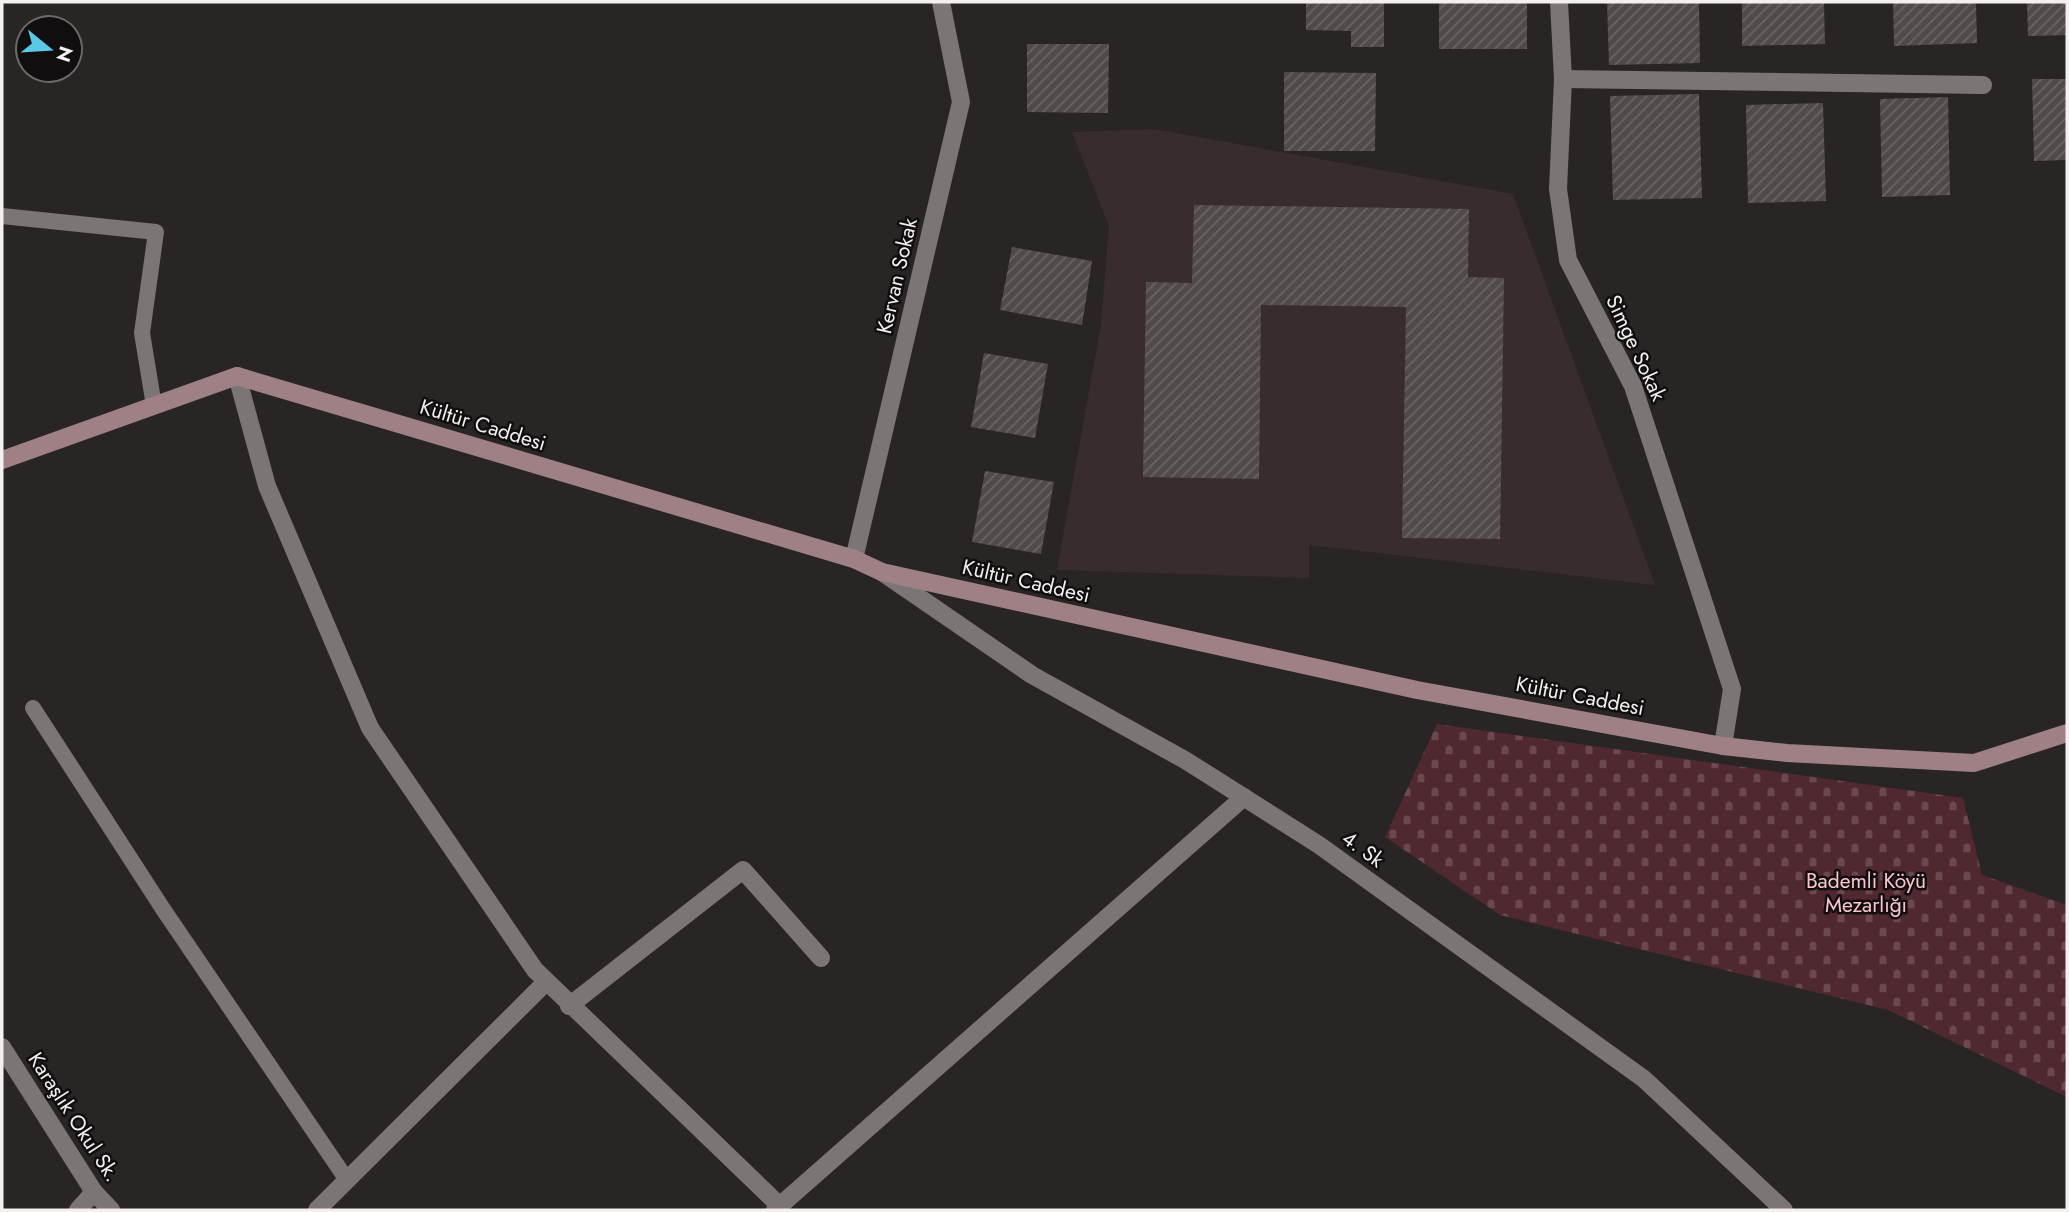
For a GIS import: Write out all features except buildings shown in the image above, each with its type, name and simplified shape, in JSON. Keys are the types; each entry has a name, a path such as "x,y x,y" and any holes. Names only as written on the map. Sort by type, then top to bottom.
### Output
{"street":[{"name":"Kervan Sokak","path":"855,559 961,102 941,2"},
{"name":"Simge Sokak","path":"1559,2 1563,79 1558,189 1568,260 1633,386 1732,689 1723,746"},
{"path":"1563,79 1983,85"},
{"name":"Kültür Caddesi","path":"237,376 855,559 882,572 1417,690 1723,746 1787,753 1974,763 2067,733"},
{"path":"2,460 237,376 267,486 370,728 535,970 778,1208 1244,797"},
{"name":"4. Sk","path":"882,572 1032,675 1185,760 1319,845 1644,1079 1784,1210"},
{"path":"569,1006 743,870 821,958"},
{"path":"317,1210 546,982"},
{"name":"Karaşlık Okul Sk.","path":"2,1049 94,1192 111,1210"},
{"path":"78,1210 94,1192"}],"lane":[{"path":"2,216 156,232 142,333 154,406"},
{"path":"33,708 163,909 347,1180"}],"shaded area":[{"path":"1154,129 1513,194 1655,585 1309,545 1309,578 1057,570 1101,324 1109,226 1072,132"}],"green space":[{"name":"Bademli Köyü Mezarlığı","path":"1437,724 1963,798 1982,875 2067,905 2067,1055 2064,1062 2067,1097 1888,1010 1500,915 1385,837"}]}
